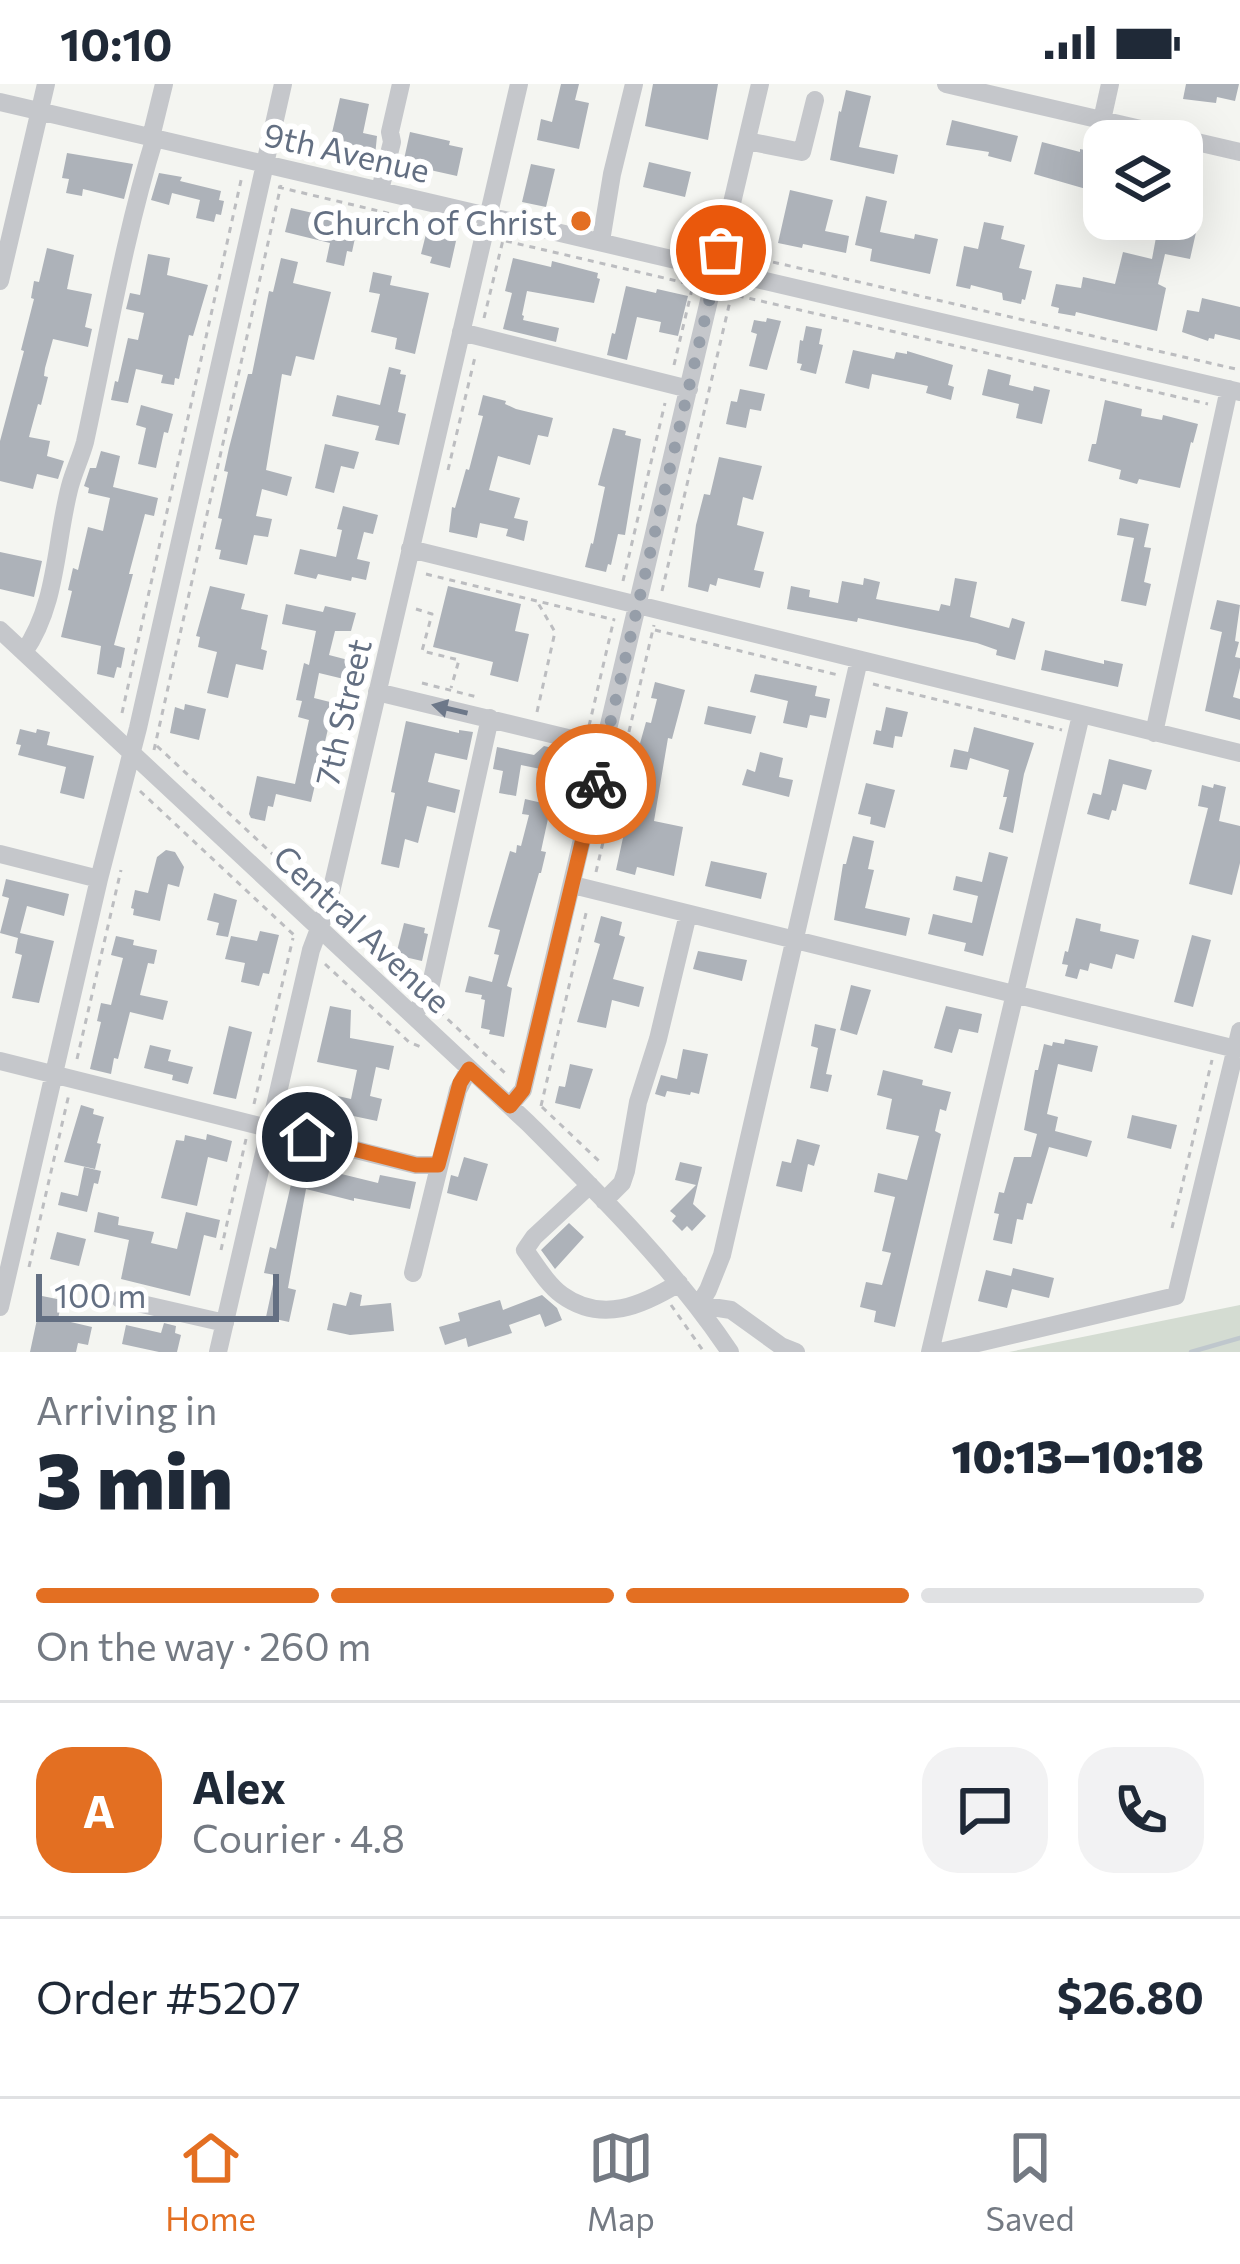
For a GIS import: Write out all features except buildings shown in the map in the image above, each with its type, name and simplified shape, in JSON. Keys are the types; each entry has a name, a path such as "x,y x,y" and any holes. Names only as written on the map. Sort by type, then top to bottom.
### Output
{"street":[{"path":"0,281 4,245 46,84"},
{"path":"24,652 37,633 51,591 70,485 84,444 164,84"},
{"path":"0,1307 4,1271 64,1073 99,879 283,84"},
{"path":"380,190 400,84"},
{"name":"7th Street","path":"218,1352 311,950 309,927 328,905 410,549 470,334 488,215 519,84"},
{"path":"601,242 634,84"},
{"path":"510,1106 523,1090 572,885 595,744 638,604 679,387 717,268 760,84"},
{"path":"946,84 1018,92 1102,120 1110,84"},
{"path":"747,141 802,152 815,100"},
{"name":"9th Avenue","path":"0,102 1234,390"},
{"path":"1203,143 1240,152"},
{"path":"470,334 679,387"},
{"path":"1154,733 1234,390"},
{"path":"410,549 1240,753"},
{"name":"Central Avenue","path":"0,630 309,927 414,1014 510,1106 590,1185 671,1288 699,1305 731,1310 796,1352"},
{"path":"730,1352 699,1305 722,1256 859,660"},
{"path":"377,692 595,744"},
{"path":"930,1352 1081,715"},
{"path":"414,1014 431,984 490,718"},
{"path":"0,854 99,879"},
{"path":"572,885 1014,994 1231,1041 1176,1297 940,1352"},
{"path":"604,1201 622,1183 626,1171 638,1102 688,914"},
{"path":"0,1061 64,1073 416,1165 438,1165"},
{"path":"413,1273 460,1083 469,1069"},
{"path":"590,1185 525,1250 562,1295 582,1305 612,1310 634,1307 671,1288"},
{"path":"120,1299 225,1323"}],"path":[{"path":"122,712 244,169"},
{"path":"152,755 283,178"},
{"path":"271,186 474,234"},
{"path":"448,473 470,334 505,230"},
{"path":"493,238 703,287"},
{"path":"731,252 1240,370"},
{"path":"660,599 734,284"},
{"path":"621,589 679,387 693,285"},
{"path":"722,292 1215,406"},
{"path":"424,574 625,622"},
{"path":"533,729 555,632 537,601"},
{"path":"416,609 432,614 422,650 459,660 451,690"},
{"path":"576,784 595,744 616,611"},
{"path":"594,880 654,621"},
{"path":"642,627 846,677"},
{"path":"866,682 1067,731"},
{"path":"147,737 318,896"},
{"path":"141,780 136,788 301,941"},
{"path":"64,1073 124,856"},
{"path":"541,1106 590,899"},
{"path":"293,935 309,927"},
{"path":"251,1116 293,935"},
{"path":"320,959 409,1042 428,1052"},
{"path":"1172,1228 1231,1041"},
{"path":"29,1268 70,1087"},
{"path":"532,1098 602,1163"},
{"path":"220,1250 248,1131"},
{"path":"671,1288 704,1352"}],"shaded area":[{"path":"1240,1305 1240,1352 1009,1352"}],"waterway":[{"path":"1191,1352 1240,1338"}],"way so far":[{"path":"596,784 721,250"}],"place":[{"name":"Church of Christ","path":"581,221"}],"route":[{"path":"307,1137 416,1165 438,1165 460,1083 469,1069 510,1106 523,1090 596,784"}]}
